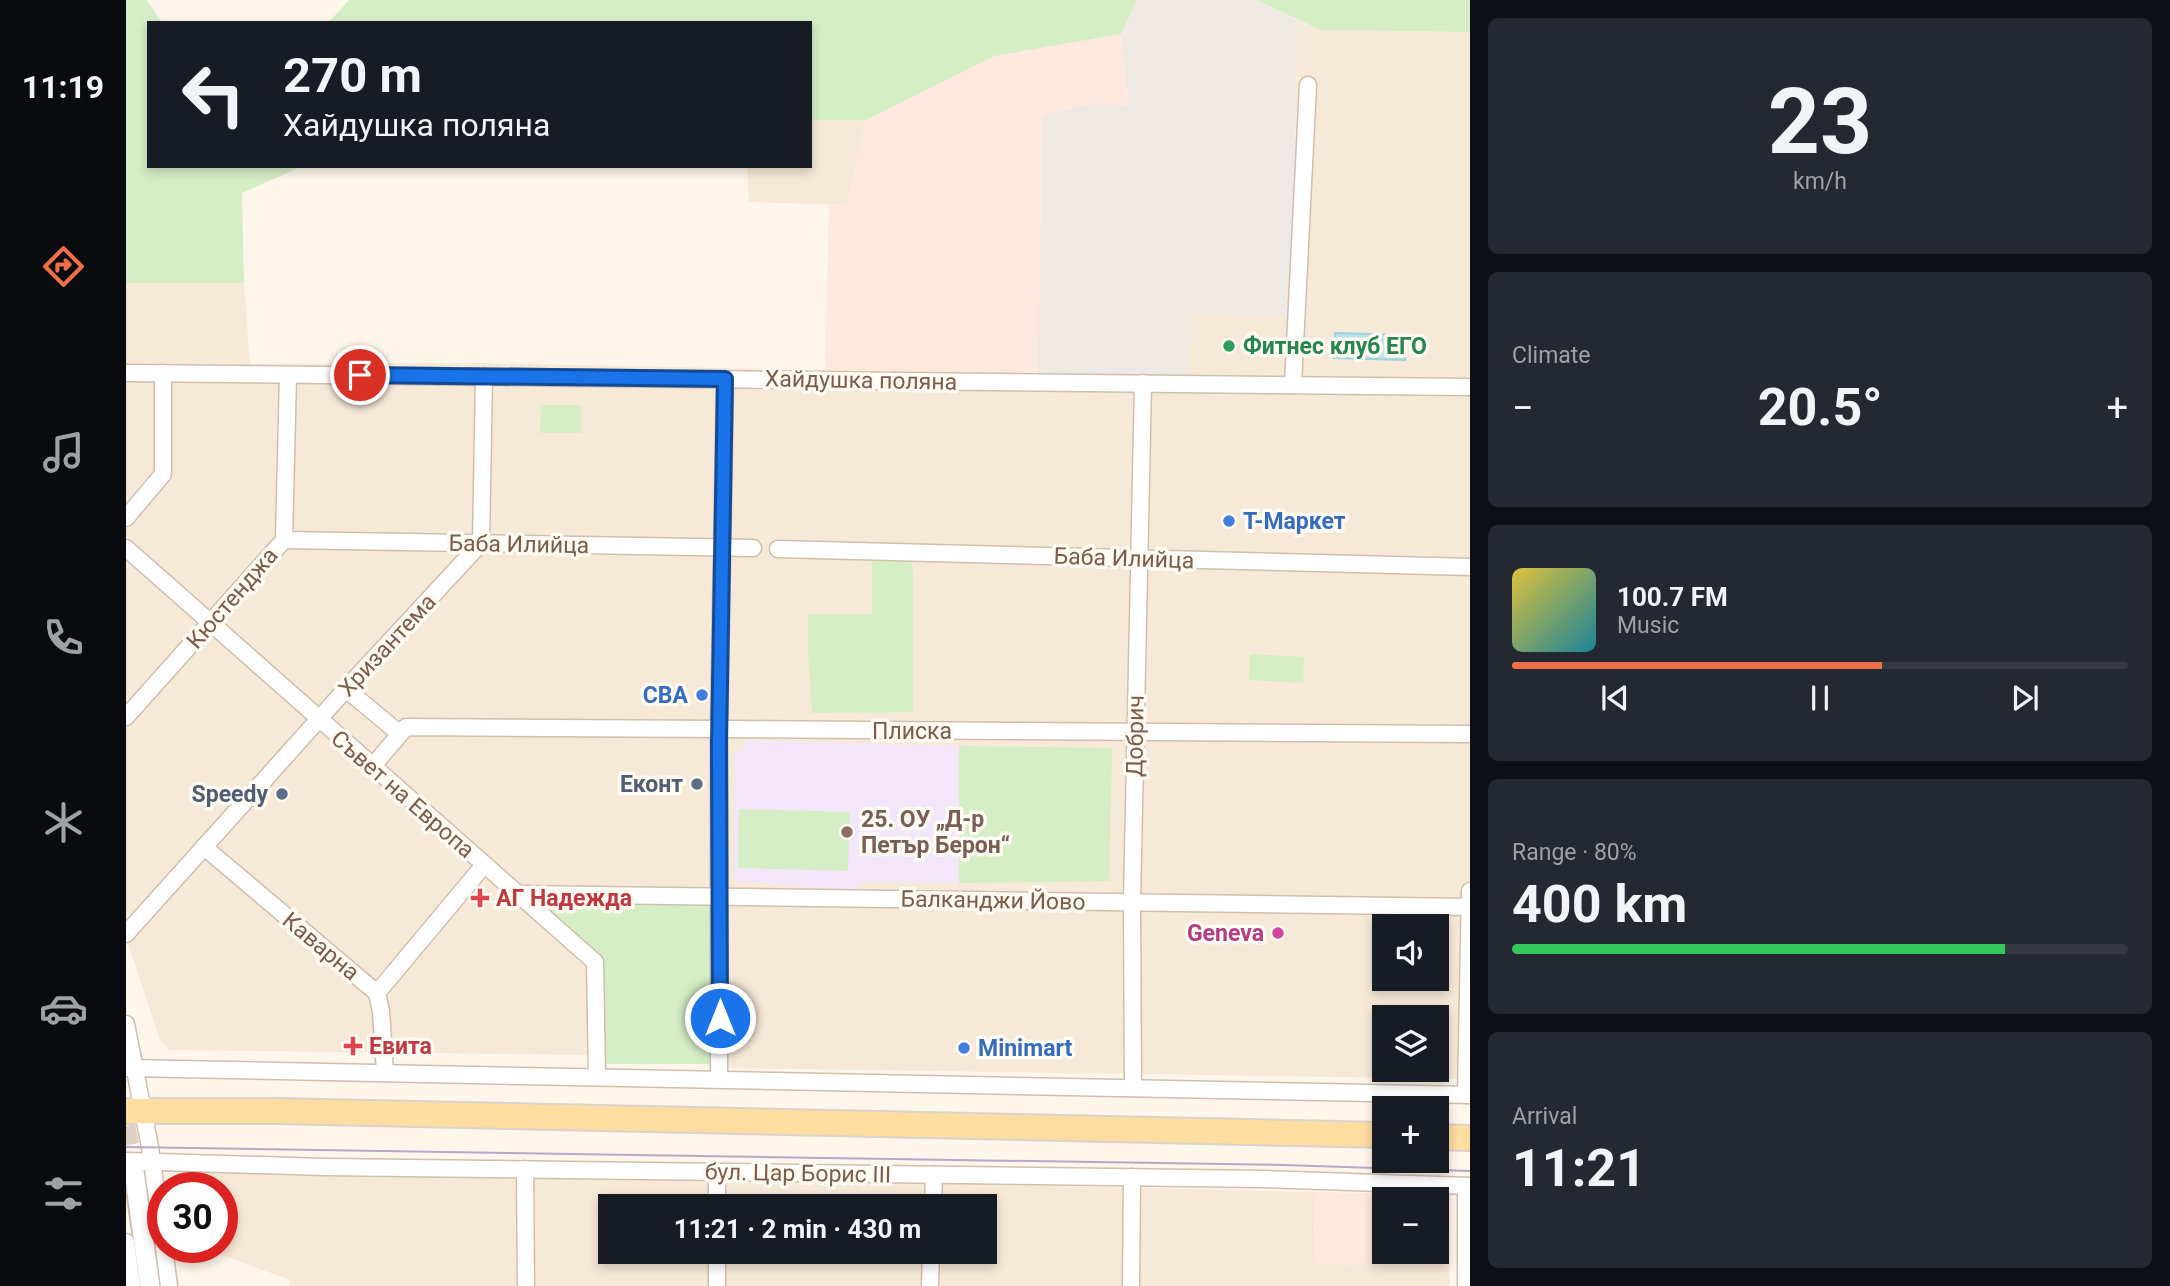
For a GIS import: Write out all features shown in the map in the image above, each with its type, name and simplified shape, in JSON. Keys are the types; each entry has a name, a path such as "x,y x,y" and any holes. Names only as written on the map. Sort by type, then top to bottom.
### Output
{"main road":[{"path":"134,1111 332,1112 1372,1135"},
{"path":"1449,1137 1470,1138"}],"street":[{"path":"1293,385 1308,85"},
{"name":"Хайдушка поляна","path":"126,373 1470,387"},
{"path":"126,518 163,474 163,373"},
{"name":"Кюстенджа","path":"126,717 284,540 288,374"},
{"path":"481,543 484,376"},
{"path":"719,1079 719,729 725,379"},
{"name":"Добрич","path":"1132,1088 1132,902 1143,383"},
{"name":"Баба Илийца","path":"284,540 753,548"},
{"name":"Хризантема","path":"126,934 481,543"},
{"name":"Съвет на Европа","path":"126,548 596,962 597,1076"},
{"name":"Баба Илийца","path":"778,549 1470,567"},
{"path":"346,689 400,734 372,767"},
{"name":"Плиска","path":"400,734 406,727 1470,734"},
{"name":"Каварна","path":"204,847 377,993 381,1011 385,1072"},
{"path":"377,993 484,865"},
{"path":"130,1068 1468,1095 1470,891"},
{"name":"Балканджи Йово","path":"517,894 1470,906"},
{"path":"126,1024 134,1111 153,1172"},
{"name":"бул. Цар Борис III","path":"130,1166 152,1161 1263,1179 1468,1186"},
{"path":"130,1166 150,1286"},
{"path":"525,1169 526,1286"},
{"path":"717,1172 717,1194"},
{"path":"933,1194 934,1175"},
{"path":"1131,1286 1132,1177"},
{"path":"1466,1286 1468,1186"},
{"path":"126,1242 132,1286"},
{"path":"166,1263 169,1286"},
{"path":"717,1264 717,1286"},
{"path":"930,1286 931,1264"}],"shaded area":[{"path":"1137,0 1256,0 1297,20 1293,316 1190,313 1187,376 1038,375 1042,115 1094,103 1129,105 1121,34"},
{"path":"1297,20 1320,30 1470,32 1470,1079 1449,1079 1449,1005 1372,1005 1372,1078 727,1068 728,892 506,892 587,968 587,1055 170,1050 160,1040 126,937 126,283 244,283 250,364 485,363 1187,376 1189,313 1293,315"},
{"path":"1121,34 1130,105 1094,103 1042,115 1038,375 825,370 829,206 846,205 866,120 995,56"},
{"path":"812,120 866,120 846,205 749,202 747,168 812,168"},
{"name":"25. ОУ „Д-р Петър Берон“","path":"744,740 959,746 959,883 860,882 859,891 734,881 735,750 744,750"},
{"path":"195,1167 1315,1192 1314,1264 1449,1266 1450,1286 290,1286 290,1280 238,1261 238,1172 195,1172"},
{"path":"1315,1192 1372,1193 1372,1264 1449,1264 1451,1195 1449,1266 1313,1264"}],"green space":[{"path":"126,0 147,0 161,21 147,21 147,168 298,168 242,193 244,283 126,283"},
{"path":"349,0 1137,0 1121,34 995,56 866,120 812,120 812,21 330,21"},
{"path":"1256,0 1470,0 1470,32 1320,30"},
{"path":"541,405 581,405 581,433 540,433"},
{"path":"872,561 911,561 913,712 812,713 808,614 872,614"},
{"path":"1250,654 1304,657 1303,683 1249,680"},
{"path":"959,746 1112,748 1109,881 959,883"},
{"path":"739,809 850,812 848,871 738,868"},
{"path":"535,901 712,902 711,1064 600,1064 601,959"}],"water":[{"path":"1335,333 1405,335 1405,360 1334,358"}],"tunnel":[{"path":"126,1126 134,1171"}],"tram line":[{"path":"126,1147 1283,1165 1470,1171"}],"place":[{"name":"Фитнес клуб ЕГО","path":"1229,346"},
{"name":"Т-Маркет","path":"1229,521"},
{"name":"CBA","path":"702,695"},
{"name":"Еконт","path":"697,784"},
{"name":"Speedy","path":"282,794"},
{"name":"25. ОУ „Д-р Петър Берон“","path":"847,832"},
{"name":"АГ Надежда","path":"480,898"},
{"name":"Geneva","path":"1278,933"},
{"name":"Евита","path":"353,1046"},
{"name":"Minimart","path":"964,1048"}],"route":[{"path":"360,375 725,379 719,744 720,1018"}]}
